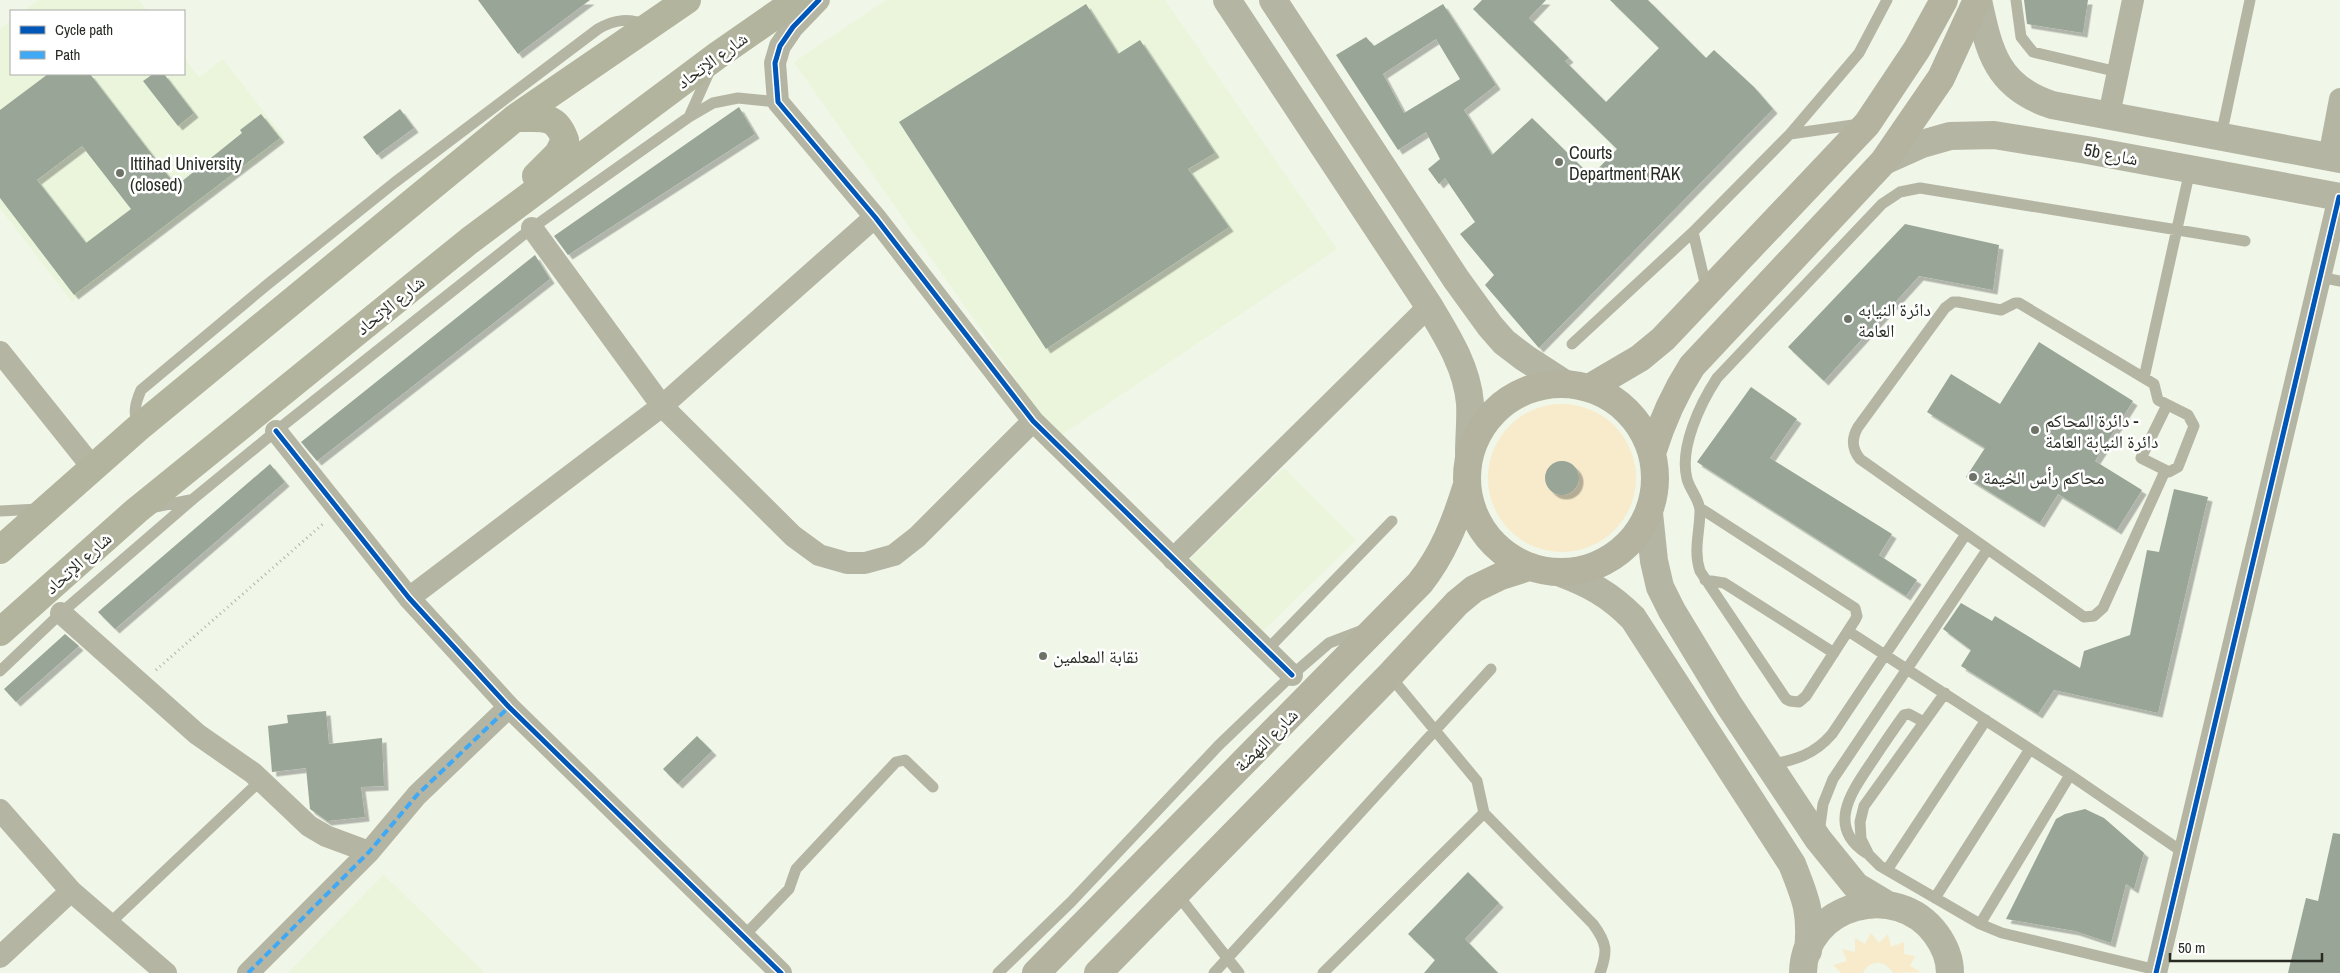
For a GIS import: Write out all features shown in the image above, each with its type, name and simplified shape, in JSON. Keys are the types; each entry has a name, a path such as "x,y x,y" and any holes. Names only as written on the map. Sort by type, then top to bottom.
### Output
{"main road":[{"path":"0,550 138,428 336,246 515,118 687,0"},
{"name":"شارع الإتحاد","path":"0,632 136,512 469,241 718,55 797,0"},
{"path":"1577,386 1640,358 1663,339 1707,294 1867,124 1917,49 1944,0"},
{"path":"1652,453 1663,418 1674,394 1692,366 1737,337 1884,161 1941,78 1978,0"},
{"path":"469,241 558,154 565,140 560,126 549,119 515,118"},
{"path":"1577,386 1610,397 1629,412 1643,431 1652,453 1656,483 1649,513 1634,538 1613,557 1587,568 1558,572 1530,567 1506,555 1486,536 1473,513 1466,488 1469,454 1482,425 1505,402 1533,388 1577,386"},
{"name":"شارع النهضة","path":"1036,973 1382,624 1435,564 1455,523 1466,488"},
{"path":"1098,973 1390,675 1457,603 1474,589 1501,576 1530,567"}],"street":[{"path":"819,0 793,27 780,46 775,63 778,102 876,217 1033,421 1292,676"},
{"path":"1227,0 1430,306 1450,340 1465,377 1470,402 1469,454"},
{"path":"1273,0 1456,279 1490,326 1504,342 1525,358 1577,386"},
{"path":"1978,0 1990,52 2005,76 2026,94 2052,105 2334,158 2340,100"},
{"path":"2109,116 2133,0"},
{"path":"2087,150 2089,136 2099,129 2181,146 2202,144 2221,136"},
{"name":"5b شارع","path":"1884,161 1936,140 1964,134 2008,136 2340,197"},
{"path":"2156,971 2184,853 2330,279 2340,197"},
{"path":"409,598 662,406 876,217"},
{"path":"532,228 662,406 793,536 819,555 847,563 864,563 894,555 917,537 1033,421"},
{"path":"1173,559 1430,306"},
{"path":"0,352 93,468"},
{"path":"276,431 409,598 509,707 781,973"},
{"path":"1649,513 1654,561 1660,587 1672,611 1729,705 1818,840 1856,886 1886,904 1909,911 1929,924 1964,973"},
{"path":"1558,572 1591,585 1616,601 1633,618 1792,864 1803,891 1810,919 1804,967"},
{"path":"60,613 197,734 260,780 309,826 326,836 369,852"},
{"path":"248,973 369,852 417,795 509,707"},
{"path":"0,810 71,891 166,973"},
{"path":"0,957 71,891"},
{"path":"1804,967 1817,934 1830,920 1847,910 1866,904 1886,904"},
{"path":"1943,944 1950,966 1950,973"}],"lane":[{"path":"1572,344 1693,232 1790,134 1859,52 1887,0"},
{"path":"2016,0 2021,37 2032,52 2118,72"},
{"path":"2221,136 2250,0"},
{"path":"336,246 469,125 598,29 610,22 623,20 636,21 649,26"},
{"path":"689,117 718,55"},
{"path":"0,671 60,613 193,499 532,228 689,117 713,103 738,98 778,102"},
{"path":"1790,134 1867,124"},
{"path":"2144,378 2190,169"},
{"path":"1700,508 1855,608 1857,616 1803,699 1799,702 1786,699 1705,580 1700,571 1696,555 1700,508 1688,482 1686,472 1691,434 1707,393 1728,364 1737,337 1882,204 1895,194 1910,189 1930,189 2245,241"},
{"path":"1693,232 1707,294"},
{"path":"2165,471 2103,608 2094,616 2080,616 1860,459 1853,447 1854,433 1858,427 1949,305 1958,302 2001,310 2014,303 2019,303 2155,385 2158,400 2188,415 2194,426 2178,467 2172,472 2165,471 2143,461 2141,456 2167,405"},
{"path":"136,512 193,499"},
{"path":"0,511 46,509"},
{"path":"1266,651 1392,521"},
{"path":"1769,765 1806,756 1825,743 1966,534"},
{"path":"1818,840 1823,804 1834,778 1987,550"},
{"path":"1705,580 1724,583 1834,653"},
{"path":"998,973 1071,902 1219,745 1292,676 1329,644 1382,624"},
{"path":"1848,631 2070,775 2184,853"},
{"path":"1214,973 1436,732 1491,669"},
{"path":"1390,675 1477,780 1484,812 1593,924 1604,939 1606,957 1600,973"},
{"path":"1869,855 1860,831 1864,806 1945,693"},
{"path":"1924,722 1909,714 1904,715 1850,795 1845,812 1846,828 1855,844 1887,870 1980,924 2024,940 2156,971"},
{"path":"1887,870 1986,720"},
{"path":"1935,898 2030,749"},
{"path":"744,936 789,889 796,869 896,762 905,760 933,787"},
{"path":"1980,924 2070,775"},
{"path":"109,924 260,780"},
{"path":"1323,973 1484,812"},
{"path":"1176,893 1226,960 1239,973"}],"path":[{"path":"140,684 340,510"}],"shaded area":[{"path":"38,0 139,0 146,10 24,10"},
{"path":"886,0 1165,0 1337,249 1057,438 794,62"},
{"name":"Ittihad University (closed)","path":"10,21 10,75 185,75 185,59 199,77 223,59 285,139 72,302 0,208 0,29"},
{"path":"1562,404 1590,410 1614,426 1630,450 1636,478 1630,506 1614,530 1590,546 1562,552 1534,546 1510,530 1494,506 1488,478 1494,450 1510,426 1534,410"},
{"path":"1284,468 1356,540 1257,637 1185,564"},
{"path":"384,875 485,973 288,973"},
{"path":"1871,933 1879,943 1888,934 1891,947 1904,942 1904,954 1915,956 1910,966 1921,972 1893,973 1882,964 1873,963 1863,973 1841,973 1833,965 1847,961 1842,949 1855,952 1855,938 1865,944"}],"building":[{"path":"478,0 590,0 518,54"},
{"path":"1482,0 1546,0 1529,18 1569,58 1565,61 1606,102 1659,48 1610,0 1648,0 1706,58 1714,50 1754,87 1773,109 1539,348 1485,285 1494,275 1460,234 1475,222 1445,178 1439,184 1428,169 1440,159 1426,132 1398,150 1336,55 1366,37 1374,46 1443,4 1496,85 1464,110 1492,155 1532,118 1591,176 1617,149 1473,9","holes":["1436,39 1460,79 1404,113 1383,74"]},
{"path":"2024,0 2088,0 2083,33 2027,24"},
{"path":"1086,4 1118,54 1140,40 1215,153 1188,169 1229,227 1046,349 899,122"},
{"path":"47,75 91,75 176,186 242,133 240,130 261,114 280,138 74,295 0,198 0,110","holes":["82,146 131,209 86,243 37,180"]},
{"path":"152,75 165,75 194,113 178,126 143,81"},
{"path":"739,107 755,134 568,255 554,236"},
{"path":"400,109 414,128 377,155 363,137"},
{"name":"دائرة النيابه العامة","path":"1905,224 1999,245 1993,290 1919,276 1824,381 1788,347"},
{"path":"535,255 550,279 317,461 301,442"},
{"name":"دائرة المحاكم - دائرة النيابة العامة","path":"2039,342 2133,401 2095,461 2142,490 2117,530 2058,494 2040,523 2033,519 1966,477 1985,448 1927,412 1951,374 2000,404"},
{"path":"1751,387 1797,419 1770,458 1892,534 1879,555 1917,580 1906,596 1697,462"},
{"path":"1562,461 1574,466 1579,478 1574,490 1562,495 1550,490 1545,478 1550,466"},
{"path":"270,464 285,482 115,629 98,612"},
{"path":"2174,489 2208,497 2158,713 2054,690 2038,714 1961,666 1971,650 1943,629 1961,603 1992,621 1995,616 2080,668 2084,651 2130,635 2147,550 2159,552"},
{"path":"65,634 79,646 16,702 4,689"},
{"path":"326,711 329,744 382,738 384,786 361,787 365,817 327,821 310,809 306,768 272,772 268,726 288,723 287,715"},
{"path":"697,736 712,751 678,784 663,769"},
{"path":"2085,809 2104,818 2144,853 2134,889 2126,884 2111,943 2075,931 2006,919 2056,819 2065,814"},
{"path":"2333,833 2340,834 2340,973 2288,973 2306,898 2318,901"},
{"path":"1468,872 1499,903 1465,939 1498,973 1424,973 1435,960 1408,934"}],"marked path":[{"path":"248,973 369,852 417,795 509,707"}],"cycle path":[{"path":"819,0 793,27 780,46 775,63 778,102 875,217 1033,421 1292,675"},
{"path":"2156,973 2339,197"},
{"path":"276,431 409,598 509,707 781,973"}],"place":[{"name":"Courts Department RAK","path":"1559,162"},
{"name":"Ittihad University (closed)","path":"120,173"},
{"name":"دائرة النيابه العامة","path":"1848,319"},
{"name":"دائرة المحاكم - دائرة النيابة العامة","path":"2035,430"},
{"name":"محاكم رأس الخيمة","path":"1973,477"},
{"name":"نقابة المعلمين","path":"1043,656"}]}
